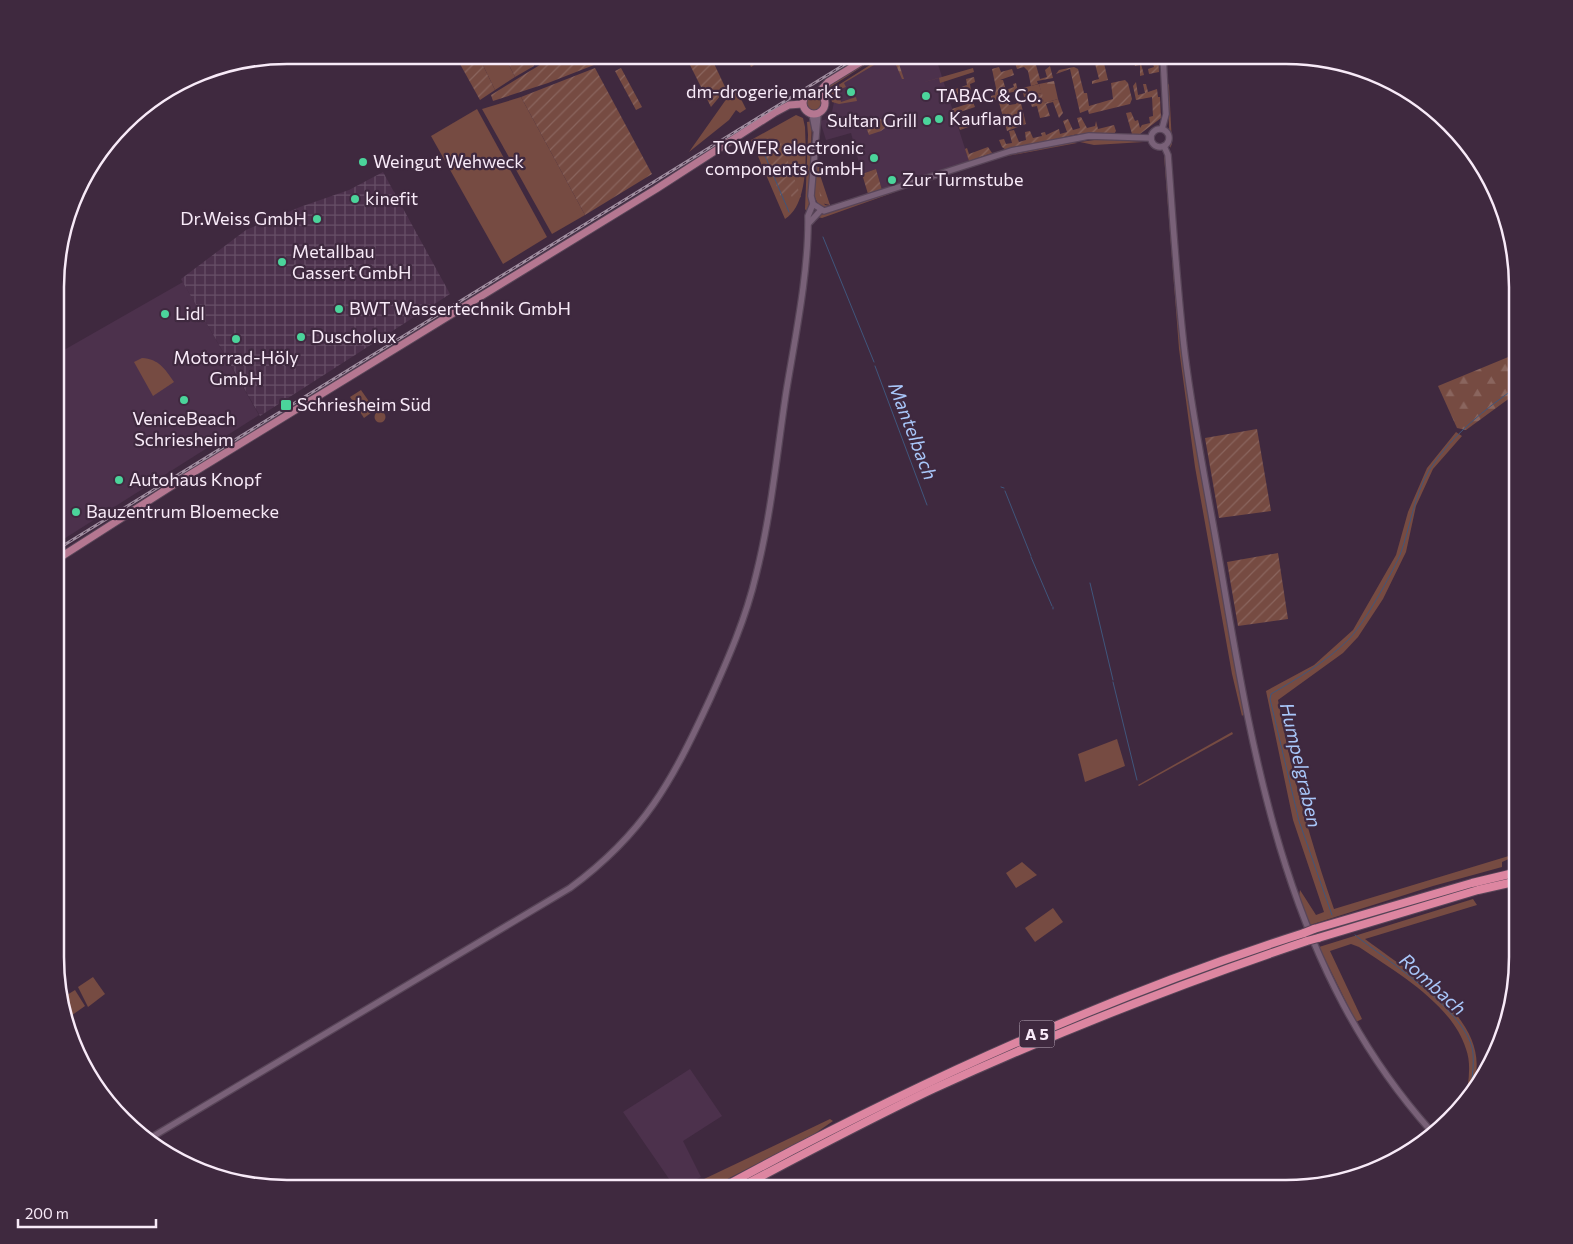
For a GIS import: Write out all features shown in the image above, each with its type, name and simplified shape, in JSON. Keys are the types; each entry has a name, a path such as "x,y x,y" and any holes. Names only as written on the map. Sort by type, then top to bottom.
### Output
{"highway":[{"path":"1472,883 1477,878 1509,869"},
{"name":"A 5","path":"737,1180 837,1127 994,1052 1155,985 1304,933 1472,883 1509,874"},
{"name":"A 5","path":"754,1180 841,1135 997,1061 1162,992 1307,941 1478,890 1509,883"}],"main road":[{"path":"802,104 807,94 818,93 828,82 857,64"},
{"path":"802,104 806,112 815,114 825,104 823,97 818,93"},
{"path":"64,555 181,480 672,179 774,113 789,106 802,104"}],"street":[{"path":"1162,129 1166,114 1163,64"},
{"path":"154,1136 570,888 607,858 652,808 676,770 723,670 742,624 754,582 765,534 794,342 809,223 808,216 813,202 815,114"},
{"path":"1162,129 1167,132 1169,138 1164,146 1155,146 1151,138 1154,130 1162,129"},
{"path":"813,202 821,210 828,211 1011,150 1089,136 1151,138"},
{"path":"1164,146 1168,155 1185,354 1193,410 1246,717 1276,836 1293,891 1336,994 1378,1065 1397,1092 1429,1128"},
{"path":"809,223 821,210"}],"shaded area":[{"path":"872,64 938,64 969,161 882,190 876,169 862,174 851,133 826,140 820,121 827,119 832,112 834,102 831,91"},
{"path":"383,172 450,294 260,416 181,279 246,230 300,207 349,190"},
{"path":"183,282 259,415 64,539 64,350"},
{"path":"690,1069 722,1116 683,1141 701,1177 695,1180 670,1180 623,1112"}],"green space":[{"path":"460,64 482,64 495,90 480,100"},
{"path":"482,64 508,64 515,77 495,90"},
{"path":"508,64 533,64 534,66 515,77"},
{"path":"541,64 594,65 548,83 493,101 491,95"},
{"path":"690,64 714,64 726,89 711,107"},
{"path":"866,64 829,88 826,95 829,102 824,94 828,86"},
{"path":"872,64 876,64 844,83 846,87 838,90 841,102 856,97 857,101 839,104 832,102 829,91"},
{"path":"896,64 899,64 904,79 902,79"},
{"path":"1015,64 1036,64 1040,79 1047,77 1045,70 1050,66 1053,78 1037,81 1038,84 1031,86 1028,71 1024,67 1017,69"},
{"path":"1095,64 1104,64 1108,80 1092,84 1092,81 1099,79"},
{"path":"1135,64 1141,64 1144,75 1140,76 1140,65 1135,66"},
{"path":"1153,64 1159,64 1159,72 1149,74 1148,69 1154,67"},
{"path":"999,67 1001,72 1012,69 1014,75 1000,80 1003,80 1006,90 1014,87 1013,84 1016,83 1018,91 1008,93 1009,105 1016,104 1018,101 1016,96 1019,95 1026,124 1007,131 998,99 992,101 991,96 995,95 996,88 992,69"},
{"path":"1074,67 1078,69 1084,93 1087,93 1089,106 1113,99 1111,83 1125,80 1128,83 1132,99 1130,104 1089,114 1088,110 1080,113 1070,69 1056,74 1059,70"},
{"path":"595,68 652,174 585,215 521,97"},
{"path":"621,68 642,107 636,110 615,71"},
{"path":"973,68 974,72 940,83 939,78 921,83"},
{"path":"974,77 975,82 970,84 971,91 949,99 947,92 967,85 966,79"},
{"path":"1054,81 1058,99 1044,103 1039,84"},
{"path":"1136,82 1138,95 1145,93 1143,84 1146,84 1148,92 1157,89 1158,97 1160,97 1161,118 1140,134 1132,134 1126,113 1131,112 1135,121 1138,120 1140,128 1142,125 1150,123 1149,117 1153,116 1152,97 1136,100 1133,86"},
{"path":"1167,82 1169,85 1172,144 1170,148"},
{"path":"1039,84 1042,93 1024,97 1022,88"},
{"path":"732,91 737,91 746,109 740,113 736,110 729,120 689,152"},
{"path":"813,93 820,96 823,103 820,110 813,113 806,110 803,103 806,96"},
{"path":"1042,93 1044,103 1058,99 1063,113 1059,118 1053,102 1046,104 1050,116 1040,118 1037,106 1032,107 1030,101 1035,100 1034,95"},
{"path":"521,97 585,215 552,234 482,109"},
{"path":"973,102 975,107 954,114 952,109"},
{"path":"477,109 547,237 503,264 431,136"},
{"path":"796,115 803,118 805,127 804,178 798,202 793,212 785,219 751,140"},
{"path":"979,117 980,123 960,130 958,124"},
{"path":"1081,117 1087,128 1095,126 1096,121 1098,129 1114,125 1116,131 1114,134 1078,134 1006,150 1002,147 999,140 1004,139 1006,144 1012,143 1009,131 1014,130 1019,142 1026,140 1025,132 1030,131 1033,138 1042,136 1041,133 1045,132 1046,135 1059,129 1060,134 1067,132 1063,121 1068,119 1073,130 1080,128 1077,118"},
{"path":"878,118 882,120 885,128 869,135 864,122 868,120 871,128 879,125"},
{"path":"812,121 809,204 807,212 805,209 807,122"},
{"path":"779,137 801,197 793,200 790,193 781,197 761,146"},
{"path":"1101,139 1144,142 1094,145 1080,142"},
{"path":"1072,142 1077,143 997,158"},
{"path":"988,147 992,153 969,161 965,149 967,148 969,154"},
{"path":"1164,155 1166,159 1189,402 1244,714 1242,716 1232,674 1195,467 1179,349"},
{"path":"995,159 898,191 990,160"},
{"path":"817,167 822,167 819,175 819,186 825,205 831,206 859,198 836,206 828,207 822,206 818,203 814,191 814,178"},
{"path":"820,168 821,178 830,205 821,203 818,180"},
{"path":"876,169 882,190 868,194 862,174"},
{"path":"898,191 822,218 817,217 820,215"},
{"path":"1509,357 1509,399 1466,430 1457,428 1438,386"},
{"path":"142,358 153,360 157,363 174,382 153,396 134,362"},
{"path":"361,390 375,410 364,418 350,397"},
{"path":"378,412 382,412 385,417 384,421 378,422 375,419 375,415"},
{"path":"1257,429 1271,511 1219,518 1205,438"},
{"path":"1456,432 1462,436 1433,469 1416,506 1406,552 1383,599 1358,637 1343,653 1278,700 1289,753 1302,806 1334,909 1509,856 1509,859 1502,862 1502,867 1433,886 1310,925 1299,896 1300,890 1316,915 1324,912 1293,820 1266,691 1314,665 1353,630 1396,555 1408,512 1427,468"},
{"path":"1278,553 1288,619 1238,626 1227,562"},
{"path":"1232,732 1233,734 1138,785"},
{"path":"1117,739 1125,766 1085,782 1078,754"},
{"path":"1022,862 1037,875 1016,888 1006,873"},
{"path":"1473,899 1477,905 1365,939 1430,988 1450,1007 1466,1029 1475,1051 1476,1074 1467,1087 1469,1069 1466,1049 1459,1033 1449,1018 1436,1004 1405,978 1359,947 1351,944 1330,951 1362,1019 1356,1022 1319,947"},
{"path":"1053,908 1063,922 1035,942 1025,928"},
{"path":"93,977 105,994 88,1007 78,987"},
{"path":"75,990 85,1006 71,1016 68,1001 67,995"},
{"path":"830,1119 833,1121 813,1135 726,1180 702,1180"}],"waterway":[{"name":"Mantelbach","path":"760,144 789,212"},
{"name":"Mantelbach","path":"823,237 874,362"},
{"name":"Mantelbach","path":"875,366 927,505"},
{"name":"Humpelgraben","path":"1332,915 1299,821 1270,699 1271,694 1321,662 1349,639 1377,599 1400,555 1416,501 1430,469 1439,456 1470,423 1509,392"},
{"name":"Mantelbach","path":"1005,491 1031,556"},
{"name":"Mantelbach","path":"1031,557 1052,606"},
{"name":"Mantelbach","path":"1090,583 1113,680"},
{"name":"Mantelbach","path":"1113,682 1137,780"},
{"name":"Rombach","path":"1355,935 1424,988 1457,1021 1468,1037 1473,1053 1472,1082"}],"railway":[{"path":"64,545 845,64"}],"place":[{"name":"dm-drogerie markt","path":"851,92"},
{"name":"TABAC & Co.","path":"926,96"},
{"name":"Kaufland","path":"939,119"},
{"name":"Sultan Grill","path":"927,121"},
{"name":"TOWER electronic components GmbH","path":"874,158"},
{"name":"Weingut Wehweck","path":"363,162"},
{"name":"Zur Turmstube","path":"892,180"},
{"name":"kinefit","path":"355,199"},
{"name":"Dr.Weiss GmbH","path":"317,219"},
{"name":"Metallbau Gassert GmbH","path":"282,262"},
{"name":"BWT Wassertechnik GmbH","path":"339,309"},
{"name":"Lidl","path":"165,314"},
{"name":"Duscholux","path":"301,337"},
{"name":"Motorrad-Höly GmbH","path":"236,339"},
{"name":"VeniceBeach Schriesheim","path":"184,400"},
{"name":"Schriesheim Süd","path":"286,405"},
{"name":"Autohaus Knopf","path":"119,480"},
{"name":"Bauzentrum Bloemecke","path":"76,512"}]}
